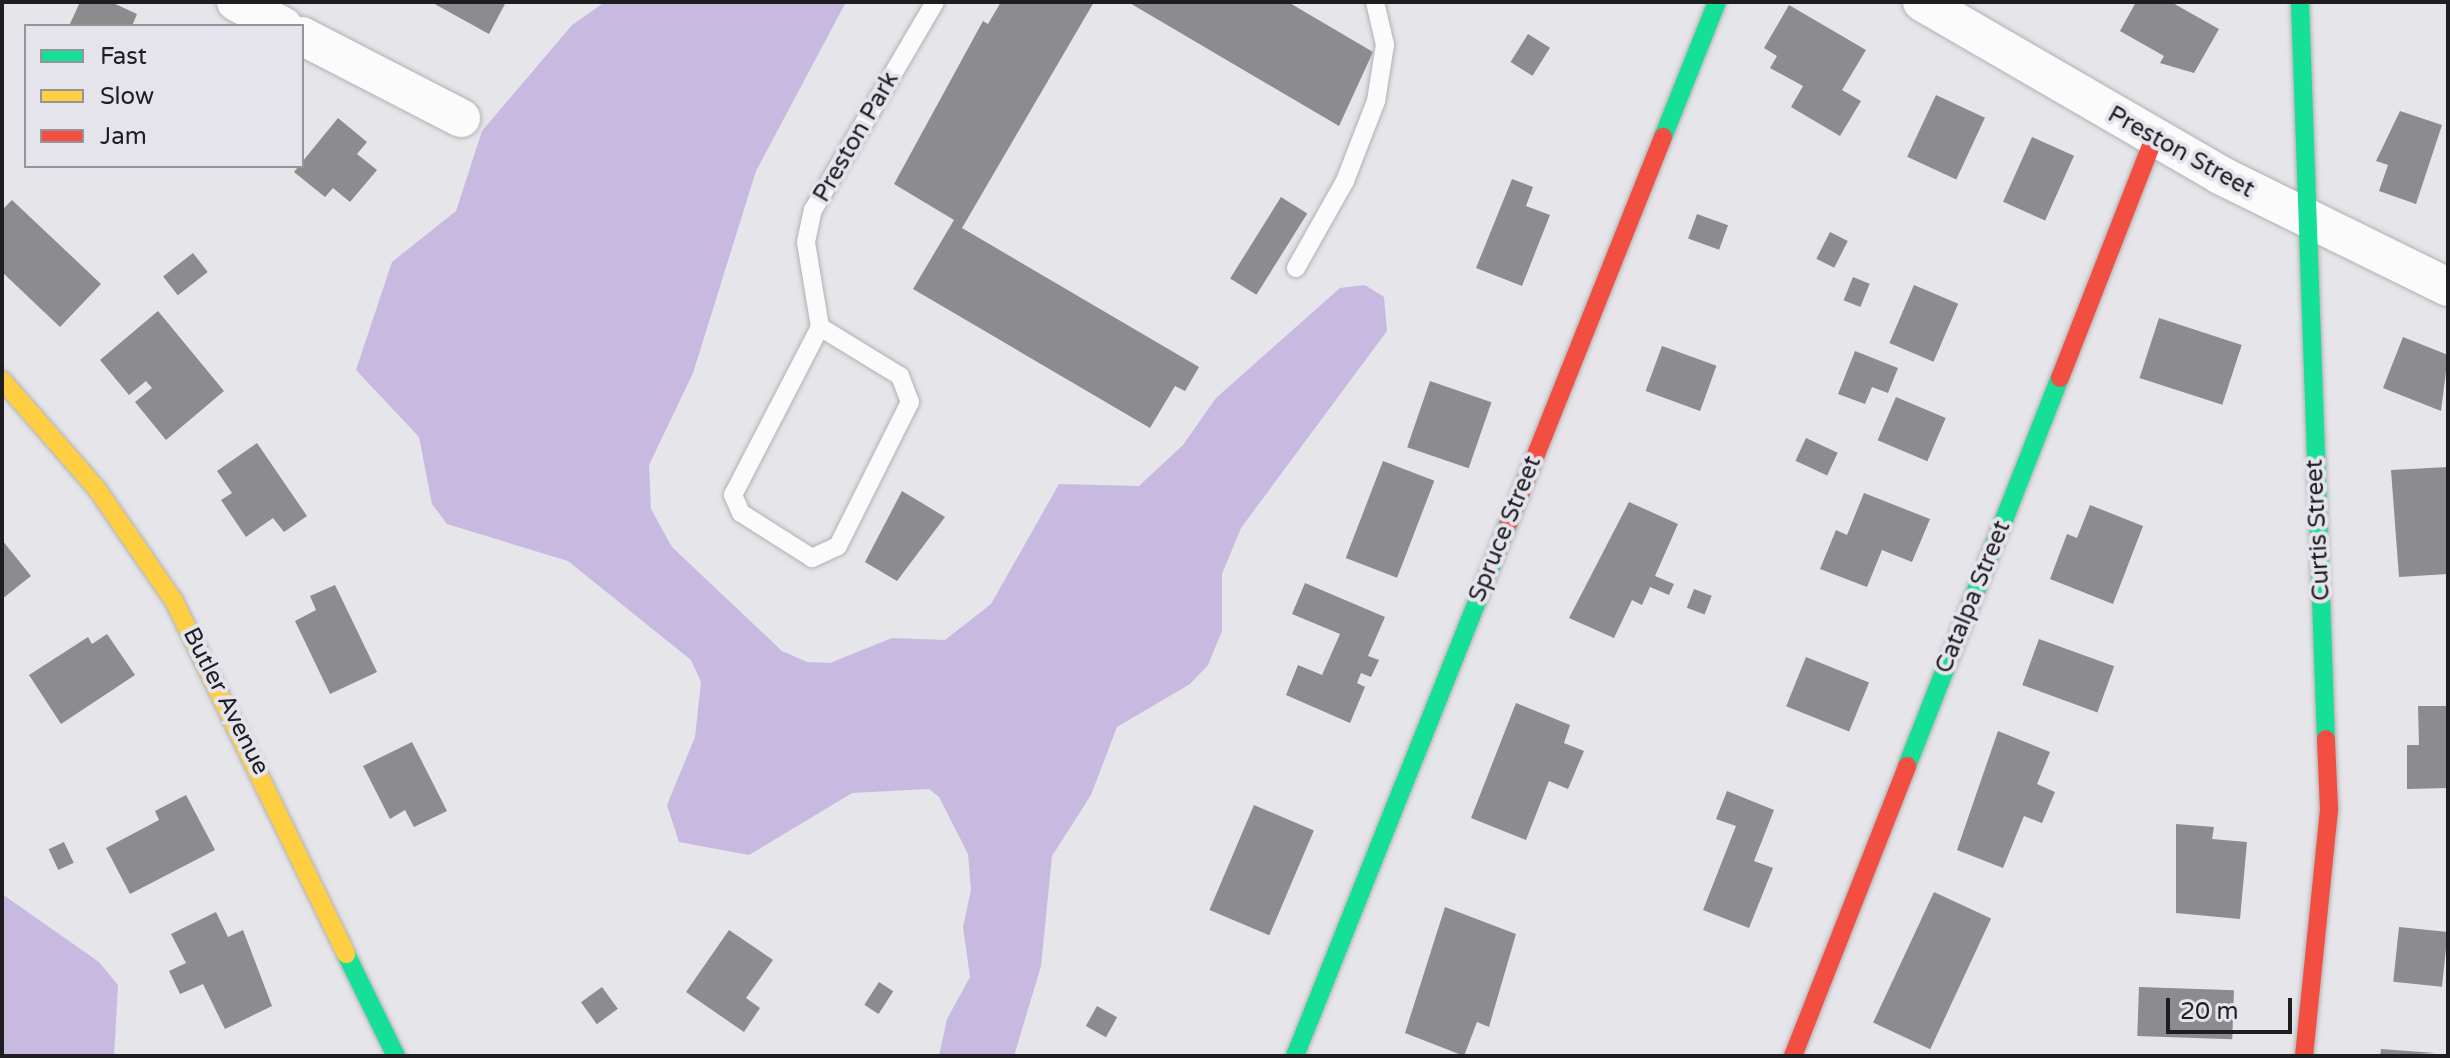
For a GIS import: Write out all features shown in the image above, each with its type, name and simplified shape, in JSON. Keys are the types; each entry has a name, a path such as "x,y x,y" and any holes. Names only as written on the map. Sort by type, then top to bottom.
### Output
{"street":[{"path":"236,2 279,24"},
{"name":"Spruce Street","path":"1295,1056 1717,2"},
{"name":"Preston Street","path":"1922,2 2154,138 2304,219 2448,287"},
{"name":"Curtis Street","path":"2300,2 2304,219 2329,809 2304,1056"},
{"path":"304,37 461,118"},
{"name":"Catalpa Street","path":"1793,1056 2154,138"},
{"name":"Butler Avenue","path":"2,380 97,489 174,601 396,1056"}],"lane":[{"name":"Preston Park","path":"820,327 806,242 813,210 935,2"},
{"path":"1296,268 1345,181 1376,101 1385,45 1375,2"},
{"path":"820,327 900,376 910,402 838,546 817,558 741,513 733,495 820,327"}],"shaded area":[{"path":"605,2 846,2 756,171 693,373 649,465 651,509 672,547 782,651 807,662 830,663 892,638 945,640 991,604 1059,484 1139,486 1183,445 1216,398 1340,288 1365,285 1384,297 1387,331 1241,528 1222,574 1222,631 1208,665 1190,684 1117,727 1091,795 1052,856 1041,966 1014,1056 939,1056 947,1019 970,977 963,927 971,890 968,854 939,797 929,789 852,793 749,855 679,842 667,805 695,737 701,682 691,660 568,561 447,524 432,504 419,437 356,370 392,262 456,211 482,131 572,25"},
{"path":"2,894 99,962 118,985 114,1056 2,1056"}],"building":[{"path":"80,2 111,2 137,14 133,24 70,24"},
{"path":"431,2 506,2 489,34"},
{"path":"1001,2 1094,2 962,228 1199,367 1185,391 1175,386 1150,428 913,289 954,220 894,184 983,21 988,24"},
{"path":"1128,2 1288,2 1373,52 1339,126"},
{"path":"2136,2 2171,2 2219,29 2194,73 2160,63 2164,56 2120,31"},
{"path":"1789,5 1866,50 1842,90 1861,101 1840,136 1791,107 1803,86 1770,68 1777,56 1764,48"},
{"path":"1528,34 1550,48 1533,76 1511,62"},
{"path":"1936,95 1985,118 1956,179 1907,157"},
{"path":"2400,111 2442,125 2416,204 2379,191 2388,165 2376,161"},
{"path":"338,118 367,142 357,154 377,170 350,202 333,188 325,197 294,172 297,168 304,168 304,160"},
{"path":"2032,137 2074,156 2045,221 2003,202"},
{"path":"1512,179 1533,187 1526,206 1550,215 1522,286 1476,268"},
{"path":"1281,197 1307,213 1256,295 1230,278"},
{"path":"12,200 101,284 60,327 2,272 2,210"},
{"path":"1697,214 1728,225 1719,250 1688,238"},
{"path":"1830,232 1848,241 1834,268 1816,259"},
{"path":"193,253 208,272 178,295 163,276"},
{"path":"1853,277 1870,284 1860,307 1844,300"},
{"path":"1914,285 1958,304 1934,362 1889,343"},
{"path":"158,311 224,391 166,440 135,402 152,388 146,381 129,395 100,360"},
{"path":"2159,318 2242,345 2222,405 2140,378"},
{"path":"2403,337 2448,355 2441,411 2383,388"},
{"path":"1662,346 1717,366 1700,411 1646,391"},
{"path":"1855,351 1898,368 1888,393 1872,387 1865,404 1838,394"},
{"path":"1430,381 1491,402 1469,468 1407,447"},
{"path":"1896,397 1946,418 1927,461 1878,440"},
{"path":"1806,438 1838,453 1827,475 1795,461"},
{"path":"257,443 307,516 284,532 273,518 246,537 221,500 232,493 217,471"},
{"path":"1383,461 1434,481 1397,578 1346,558"},
{"path":"2448,467 2448,574 2399,577 2391,470"},
{"path":"902,491 945,517 897,581 865,562"},
{"path":"1864,493 1930,519 1912,562 1882,550 1867,587 1820,569 1836,530 1847,535"},
{"path":"1629,502 1678,524 1655,576 1674,584 1669,595 1650,587 1642,605 1632,600 1614,638 1569,618"},
{"path":"2090,505 2143,526 2113,604 2050,579 2067,534 2077,538"},
{"path":"2,540 31,576 2,599"},
{"path":"1305,583 1385,617 1368,656 1379,660 1371,677 1361,673 1357,683 1365,687 1350,723 1286,695 1298,665 1322,675 1340,634 1292,614"},
{"path":"335,585 377,672 330,694 295,621 316,610 310,596"},
{"path":"1694,589 1712,596 1705,614 1687,608"},
{"path":"107,634 135,675 61,724 29,675 88,637 92,644"},
{"path":"2039,639 2114,666 2097,712 2022,685"},
{"path":"1806,657 1869,682 1849,732 1786,706"},
{"path":"1516,703 1570,725 1564,743 1584,751 1568,789 1549,781 1526,840 1471,818"},
{"path":"2418,706 2448,706 2448,788 2407,789 2407,745 2419,745"},
{"path":"1998,731 2050,752 2037,784 2055,792 2042,823 2024,816 2003,868 1957,850"},
{"path":"412,742 447,811 414,827 405,810 390,819 363,766"},
{"path":"1727,791 1774,810 1754,861 1773,868 1749,928 1703,910 1736,826 1716,819"},
{"path":"186,795 215,850 130,894 106,848 159,820 155,811"},
{"path":"1254,805 1314,830 1269,935 1209,910"},
{"path":"2176,824 2214,827 2212,839 2247,842 2240,919 2176,913"},
{"path":"64,842 74,863 58,870 49,849"},
{"path":"1934,892 1991,919 1930,1049 1873,1023"},
{"path":"1445,907 1516,934 1489,1027 1477,1022 1464,1056 1405,1033"},
{"path":"216,912 228,937 243,930 272,1006 225,1029 203,984 180,994 169,971 186,963 171,934"},
{"path":"2399,927 2448,932 2442,987 2393,982"},
{"path":"729,930 773,960 746,998 760,1008 744,1032 686,992"},
{"path":"879,982 893,991 879,1014 864,1005"},
{"path":"602,987 618,1009 597,1024 581,1002"},
{"path":"2139,987 2234,990 2232,1039 2137,1036"},
{"path":"1097,1006 1117,1017 1106,1037 1086,1026"},
{"path":"2381,1049 2436,1053 2380,1056"}],"traffic: fast":[{"path":"1663,137 1717,2"},
{"path":"2300,2 2326,739"},
{"path":"1907,766 2060,378"},
{"path":"1295,1056 1509,522"},
{"path":"346,954 396,1056"}],"traffic: slow":[{"path":"2,380 97,489 174,601 346,954"}],"traffic: jam":[{"path":"1509,522 1663,137"},
{"path":"2060,378 2154,138"},
{"path":"2304,1056 2329,809 2326,739"},
{"path":"1793,1056 1907,766"}]}
